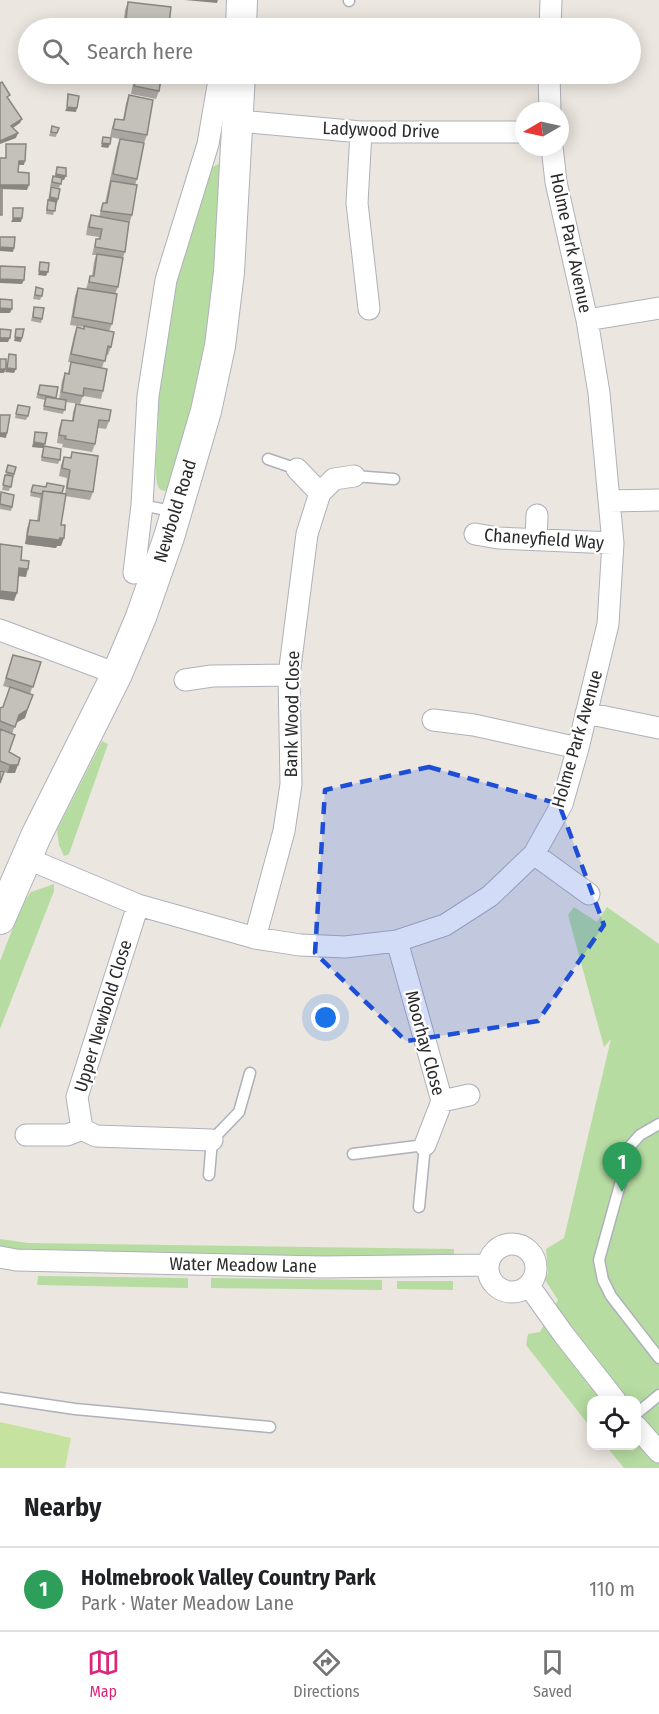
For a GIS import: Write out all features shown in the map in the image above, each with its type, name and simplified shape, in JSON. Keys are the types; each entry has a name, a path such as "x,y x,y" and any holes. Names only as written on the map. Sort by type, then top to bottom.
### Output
{"main road":[{"path":"241,18 242,0"},
{"name":"Newbold Road","path":"0,919 26,858 117,674 141,617 206,411 220,346 229,272 225,141 238,84"}],"street":[{"path":"550,18 551,0"},
{"name":"Newbold Road","path":"134,573 148,396 166,280 225,141 221,84"},
{"path":"549,84 550,102"},
{"path":"361,132 357,203 369,309"},
{"name":"Ladywood Drive","path":"225,141 361,132 515,132"},
{"name":"Holme Park Avenue","path":"26,858 138,905 255,938 300,945 345,947 397,941 445,925 490,896 534,854 562,804 578,748 608,624 613,543 599,393 587,320 556,182 553,156"},
{"path":"587,320 659,308"},
{"path":"297,469 320,493 334,479 354,476"},
{"name":"Bank Wood Close","path":"255,938 284,831 291,784 289,675 307,534 320,493"},
{"path":"609,501 659,500"},
{"path":"536,539 537,515"},
{"name":"Chaneyfield Way","path":"475,534 498,538 613,543"},
{"path":"0,630 117,674"},
{"path":"185,680 212,676 289,675"},
{"path":"586,713 659,728"},
{"path":"434,720 474,725 578,748"},
{"path":"534,854 589,894"},
{"name":"Upper Newbold Close","path":"82,1129 77,1097 138,905"},
{"name":"Moorhay Close","path":"397,941 442,1101 425,1145"},
{"path":"442,1101 469,1095"},
{"path":"26,1135 67,1135 82,1129 96,1136 212,1140"},
{"path":"512,1243 524,1246 534,1256 536,1273 529,1286 513,1293 495,1286 488,1275 487,1265 494,1250 512,1243"},
{"name":"Water Meadow Lane","path":"0,1257 16,1260 311,1266 487,1265"},
{"path":"529,1286 611,1396"},
{"path":"641,1432 659,1452"}],"lane":[{"path":"268,459 297,469"},
{"path":"354,476 394,479"},
{"path":"141,505 176,512"},
{"path":"209,1175 212,1140 239,1112 250,1073"},
{"path":"659,1124 640,1135 631,1145 599,1260 603,1280 611,1296 659,1358"},
{"path":"353,1154 425,1145 419,1207"},
{"path":"641,1410 659,1395"},
{"path":"0,1398 75,1409 270,1427"}],"highlighted area":[{"path":"429,767 559,804 604,925 538,1021 406,1041 315,953 325,790"}],"green space":[{"path":"220,163 225,168 205,357 170,492 158,487 156,473 161,358 178,276 194,222 211,168"},
{"path":"102,741 108,744 69,854 64,856 59,845 57,830"},
{"path":"54,884 54,891 0,1029 0,961 22,905 31,892"},
{"path":"574,907 597,922 607,907 659,944 659,1468 624,1468 609,1450 641,1450 641,1396 587,1396 587,1423 526,1345 528,1334 540,1332 558,1300 545,1280 548,1272 546,1249 564,1238 611,1039 604,1047 568,915"},
{"path":"0,1239 28,1243 454,1249 454,1259 41,1253 0,1249"},
{"path":"38,1276 188,1278 188,1288 37,1285"},
{"path":"211,1278 382,1280 382,1290 211,1288"},
{"path":"397,1281 453,1281 453,1290 397,1289"},
{"path":"0,1422 71,1438 65,1468 0,1468"}],"building":[{"path":"128,2 171,7 170,18 126,18"},
{"path":"2,82 10,95 7,97 22,119 11,126 18,133 0,141 0,83"},
{"path":"134,84 160,84 159,91 134,86"},
{"path":"68,94 79,96 77,108 67,107"},
{"path":"129,95 153,100 147,135 113,129 115,119 124,120"},
{"path":"52,126 59,128 57,133 51,132"},
{"path":"103,137 111,138 110,144 102,143"},
{"path":"120,139 144,143 137,179 113,174"},
{"path":"6,144 26,144 25,161 19,161 18,172 29,173 29,185 0,185 0,158 6,158"},
{"path":"57,167 66,168 66,176 56,174"},
{"path":"53,176 62,178 61,184 52,182"},
{"path":"111,181 137,185 132,215 101,211 103,203 107,203"},
{"path":"0,187 2,187 2,215 0,215"},
{"path":"51,187 60,189 58,199 50,197"},
{"path":"48,200 56,202 55,211 47,210"},
{"path":"13,208 23,208 22,218 13,218"},
{"path":"91,215 129,222 125,252 95,247 96,239 100,239 102,229 89,227"},
{"path":"0,237 15,237 14,248 0,247"},
{"path":"97,254 123,258 118,287 89,282 90,276 94,276"},
{"path":"40,262 49,263 48,272 39,271"},
{"path":"0,266 25,267 24,280 0,279"},
{"path":"36,287 43,289 42,296 35,295"},
{"path":"78,288 117,294 112,324 73,317"},
{"path":"0,299 12,300 12,309 0,308"},
{"path":"34,307 44,308 42,319 33,317"},
{"path":"84,326 114,332 105,361 71,354 77,327 84,329"},
{"path":"0,329 11,330 10,338 0,338"},
{"path":"16,329 24,329 22,338 15,337"},
{"path":"9,354 16,355 16,369 7,368"},
{"path":"0,359 6,359 6,369 0,369"},
{"path":"71,362 107,369 103,391 84,388 83,396 62,392 65,373 69,374"},
{"path":"40,385 58,387 56,398 38,394"},
{"path":"46,397 66,400 65,410 44,406"},
{"path":"76,404 111,410 109,421 99,420 95,444 65,439 66,436 59,435 62,420 73,421"},
{"path":"18,405 30,407 28,416 16,414"},
{"path":"0,415 10,415 7,433 0,433"},
{"path":"35,432 47,433 45,444 34,442"},
{"path":"44,446 61,449 60,460 42,457"},
{"path":"72,452 98,456 93,492 67,488 70,470 62,468 64,457 71,458"},
{"path":"8,465 16,467 14,474 6,472"},
{"path":"5,475 13,476 11,487 3,485"},
{"path":"47,483 64,486 62,493 31,492 33,485 46,487"},
{"path":"43,491 66,494 61,525 65,525 64,538 59,540 27,536 30,520 39,521"},
{"path":"1,492 14,495 12,507 0,504"},
{"path":"0,544 22,547 21,560 29,561 28,569 19,568 17,593 0,591"},
{"path":"13,655 41,662 33,687 6,678"},
{"path":"10,687 33,695 27,710 19,715 15,727 0,721 0,708 3,707"},
{"path":"0,729 15,735 9,752 20,758 18,765 0,761"},
{"path":"0,771 4,772 0,783"}],"place":[{"name":"Holmebrook Valley Country Park","path":"622,1192"}]}
